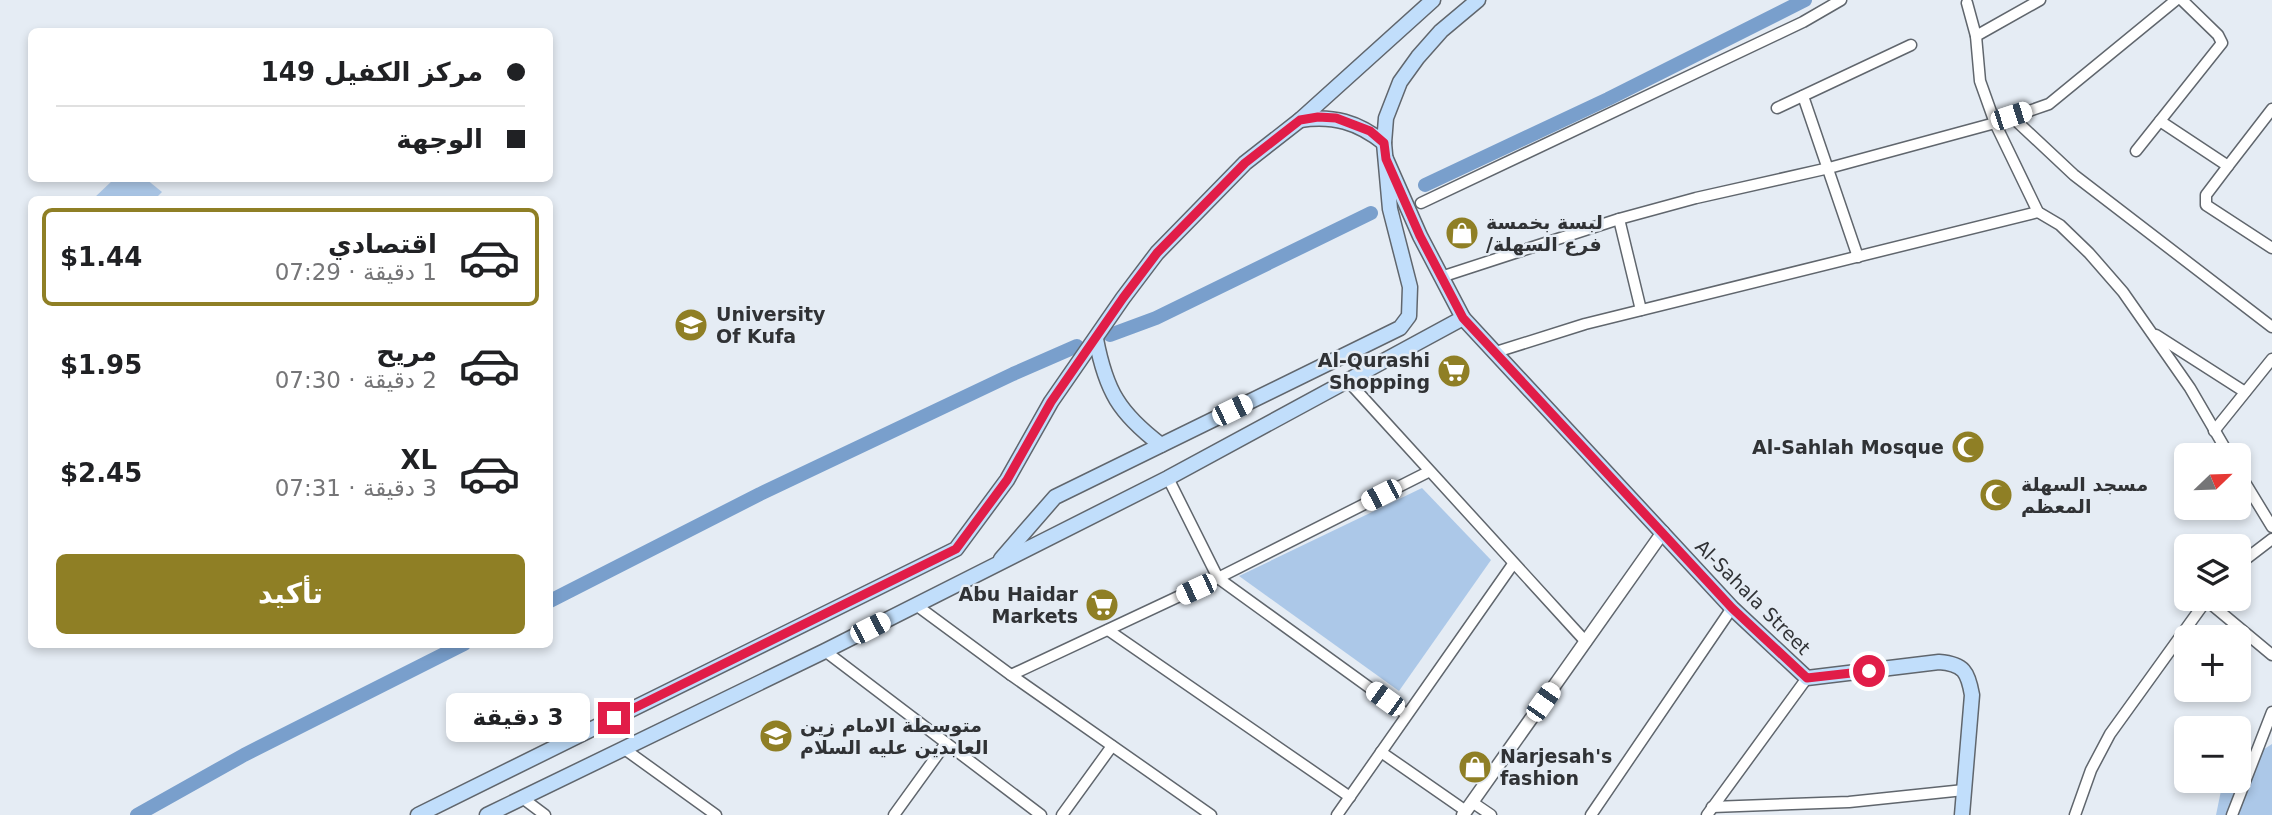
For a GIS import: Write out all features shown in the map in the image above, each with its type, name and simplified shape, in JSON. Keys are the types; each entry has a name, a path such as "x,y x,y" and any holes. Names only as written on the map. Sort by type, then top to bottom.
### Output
{"main road":[{"path":"418,815 956,549 1007,480 1051,402 1157,253 1245,163 1300,120 1433,0"},
{"path":"995,565 1055,497 1400,327 1409,316 1410,287 1390,209 1384,143 1386,118 1400,82 1418,57 1441,31 1478,0"},
{"path":"1300,120 1336,118 1370,131 1384,143"},
{"name":"Al-Sahala Street","path":"1386,159 1463,318 1732,608 1807,678 1939,662 1958,666 1969,679 1972,695 1962,815"},
{"path":"487,815 825,651 1168,478 1463,318"},
{"path":"1096,339 1102,371 1115,400 1135,425 1161,445"}],"street":[{"path":"1421,202 1803,22 1841,0"},
{"path":"1976,36 2040,0"},
{"path":"1441,277 1619,219 1696,198 1829,168 1995,123 2049,104 2176,0"},
{"path":"2136,151 2222,43 2218,35 2182,0"},
{"path":"1967,3 1976,36 1980,81 1995,123 2038,212 2060,225 2123,292 2190,388 2221,443"},
{"path":"1777,108 1911,45"},
{"path":"1803,96 1858,257"},
{"path":"2272,109 2206,195 2206,205 2272,248"},
{"path":"2011,116 2074,175 2272,327"},
{"path":"2160,121 2228,166"},
{"path":"1496,352 1585,324 2038,212"},
{"path":"1619,219 1641,310"},
{"path":"2150,331 2245,393"},
{"path":"2214,431 2272,359"},
{"path":"1347,380 1428,472 1586,642"},
{"path":"1011,675 1218,578 1428,472"},
{"path":"1168,478 1218,578 1406,714"},
{"path":"2251,492 2272,527"},
{"path":"1467,809 1663,532"},
{"path":"2251,555 2272,539"},
{"path":"1337,815 1513,564"},
{"path":"916,605 1211,815"},
{"path":"1591,815 1732,608"},
{"path":"2075,815 2091,770 2110,734 2198,611"},
{"path":"2221,611 2272,655"},
{"path":"1108,630 1350,797"},
{"path":"825,651 1041,815"},
{"path":"1709,811 1807,678"},
{"path":"2232,815 2272,712"},
{"path":"894,815 946,743"},
{"path":"1062,815 1112,746"},
{"path":"623,748 716,815"},
{"path":"1381,752 1467,809 1491,815"},
{"path":"1709,811 1849,802 1965,790"},
{"path":"521,797 545,815"},
{"path":"1848,815 1849,802"},
{"path":"1018,815 1026,804"}],"shaded area":[{"path":"111,182 150,182 162,192 158,196 96,196"},
{"path":"1422,488 1491,560 1399,691 1239,576"},
{"path":"2272,744 2272,815 2216,815 2221,793 2251,793 2251,758"}],"waterway":[{"path":"1425,185 1608,99 1805,0"},
{"path":"1110,335 1156,318 1371,213"},
{"path":"553,599 760,494 1077,346"},
{"path":"137,815 244,755 456,648"}],"place":[{"name":"لبسة بخمسة /فرع السهلة","path":"1462,233"},
{"name":"University Of Kufa","path":"691,325"},
{"name":"Al-Qurashi Shopping","path":"1454,371"},
{"name":"Al-Sahlah Mosque","path":"1968,447"},
{"name":"مسجد السهلة المعظم","path":"1996,495"},
{"name":"Abu Haidar Markets","path":"1102,605"},
{"name":"متوسطة الامام زين العابدين عليه السلام","path":"776,736"},
{"name":"Narjesah's fashion","path":"1475,767"}],"route":[{"path":"614,718 956,549 1007,480 1051,402 1157,253 1245,163 1300,120 1318,117 1353,123 1370,131 1384,143 1386,159 1420,236 1463,318 1732,608 1807,678 1869,671"}]}
